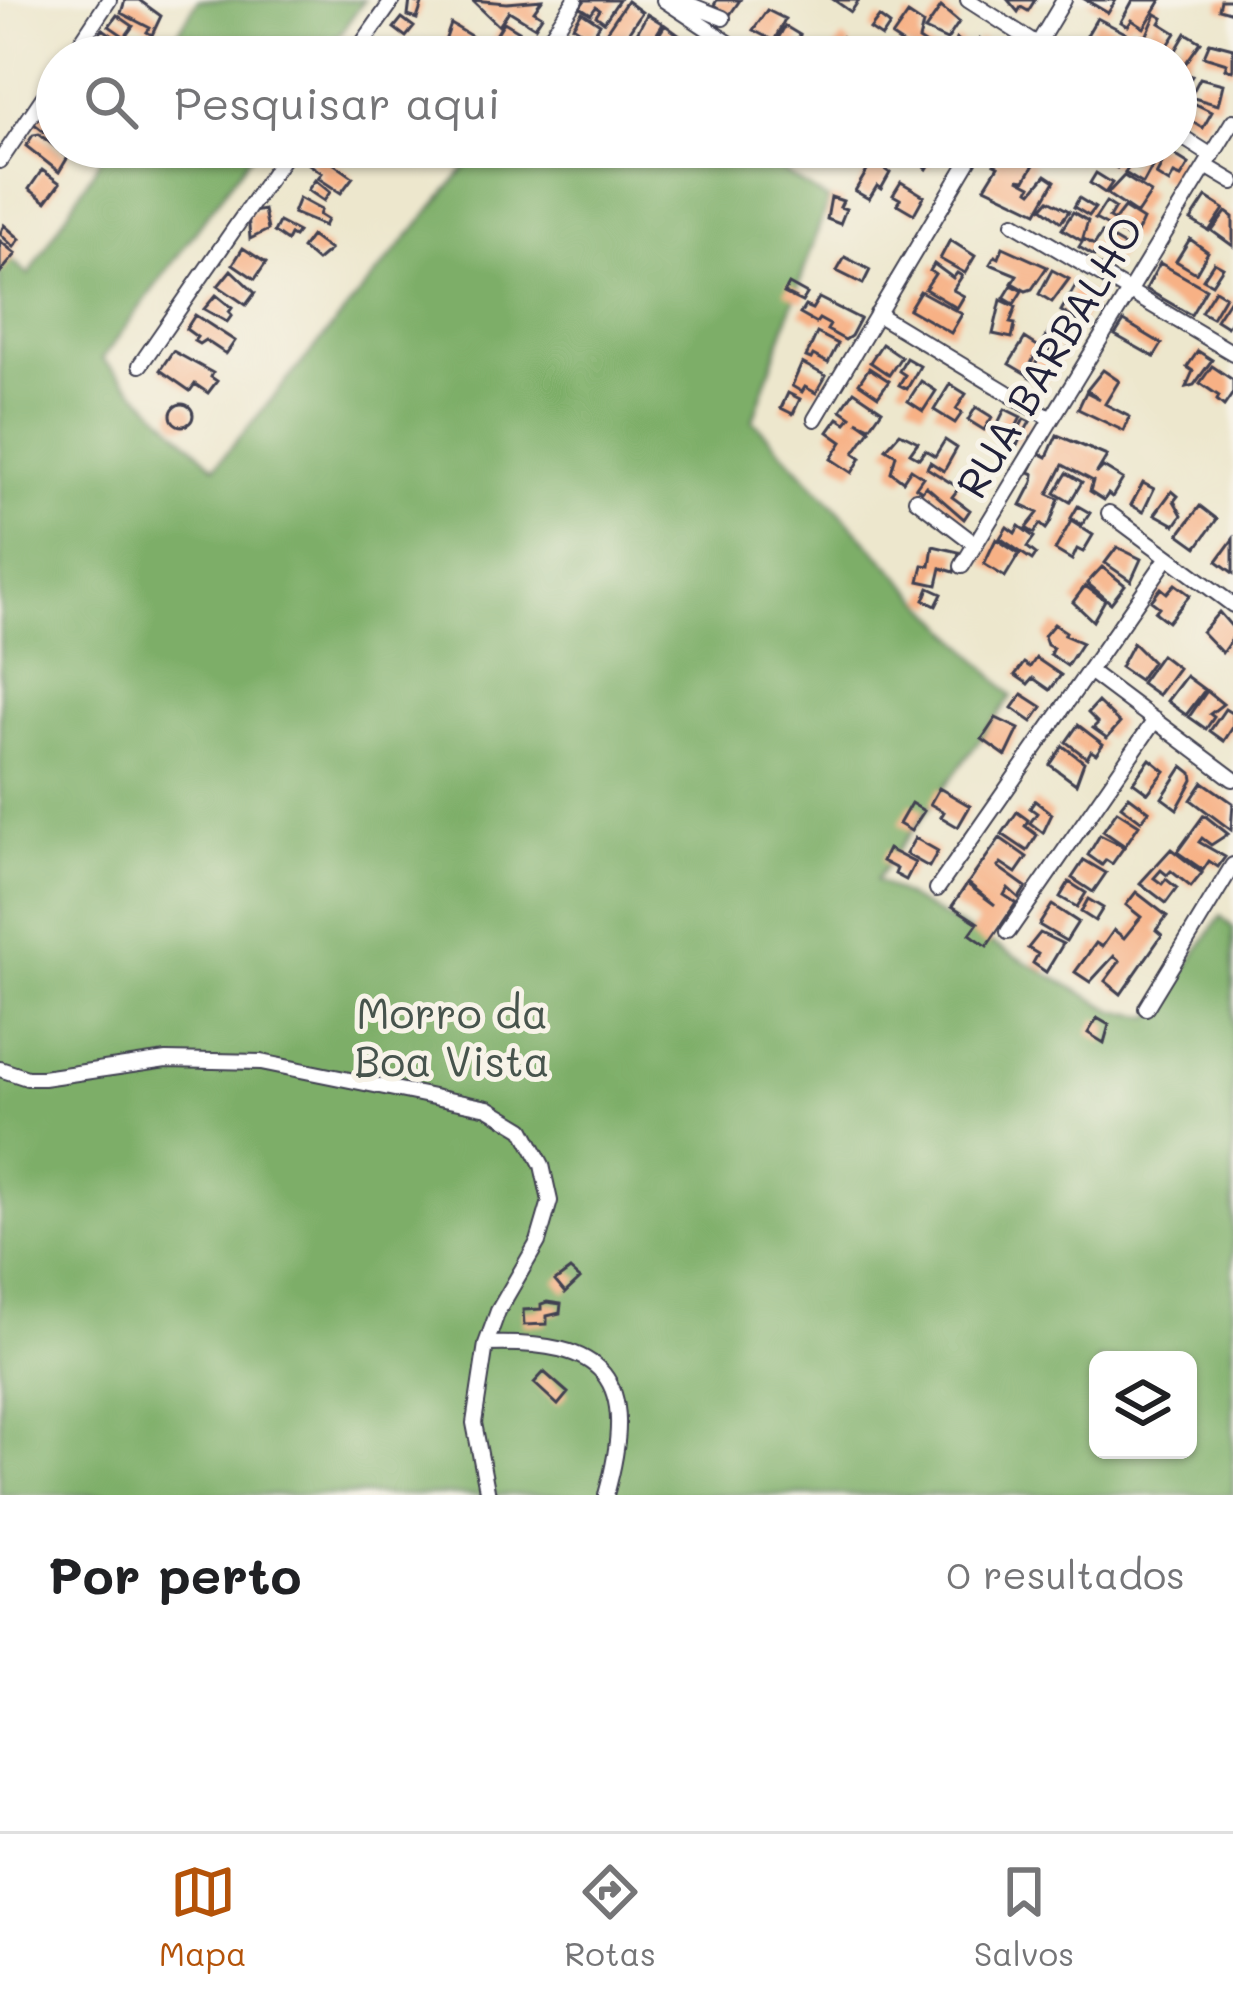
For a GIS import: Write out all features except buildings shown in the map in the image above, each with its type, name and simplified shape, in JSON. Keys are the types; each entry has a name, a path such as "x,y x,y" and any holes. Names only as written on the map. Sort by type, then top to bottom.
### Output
{"street":[{"path":"84,36 109,0"},
{"path":"368,36 393,0"},
{"path":"551,36 575,0"},
{"path":"664,0 718,36"},
{"path":"678,0 723,18"},
{"path":"968,0 1015,36"},
{"path":"1043,36 1064,0"},
{"path":"0,161 36,108"},
{"name":"RUA BARBALHO","path":"962,566 1233,121"},
{"path":"1197,151 1233,182"},
{"path":"140,364 276,168"},
{"path":"814,419 965,168"},
{"path":"1014,224 1233,353"},
{"path":"878,314 1052,419"},
{"path":"916,499 975,544"},
{"path":"1108,513 1233,605"},
{"path":"937,889 1168,557"},
{"path":"1089,671 1233,778"},
{"path":"1007,932 1155,721"},
{"path":"1147,1008 1233,865"},
{"path":"0,1069 43,1078 166,1060 224,1059 460,1101 508,1118 533,1144 550,1201 538,1242 498,1311 486,1344 474,1423 488,1495"},
{"path":"486,1344 549,1344 572,1350 592,1361 610,1380 618,1400 618,1443 606,1495"}],"green space":[{"path":"198,0 364,0 338,36 176,36"},
{"name":"Morro da Boa Vista","path":"95,168 242,168 102,359 215,467 465,168 777,168 828,200 753,420 1012,696 876,880 1115,1011 1152,1017 1221,916 1233,928 1233,1495 0,1495 0,250 29,275"}]}
